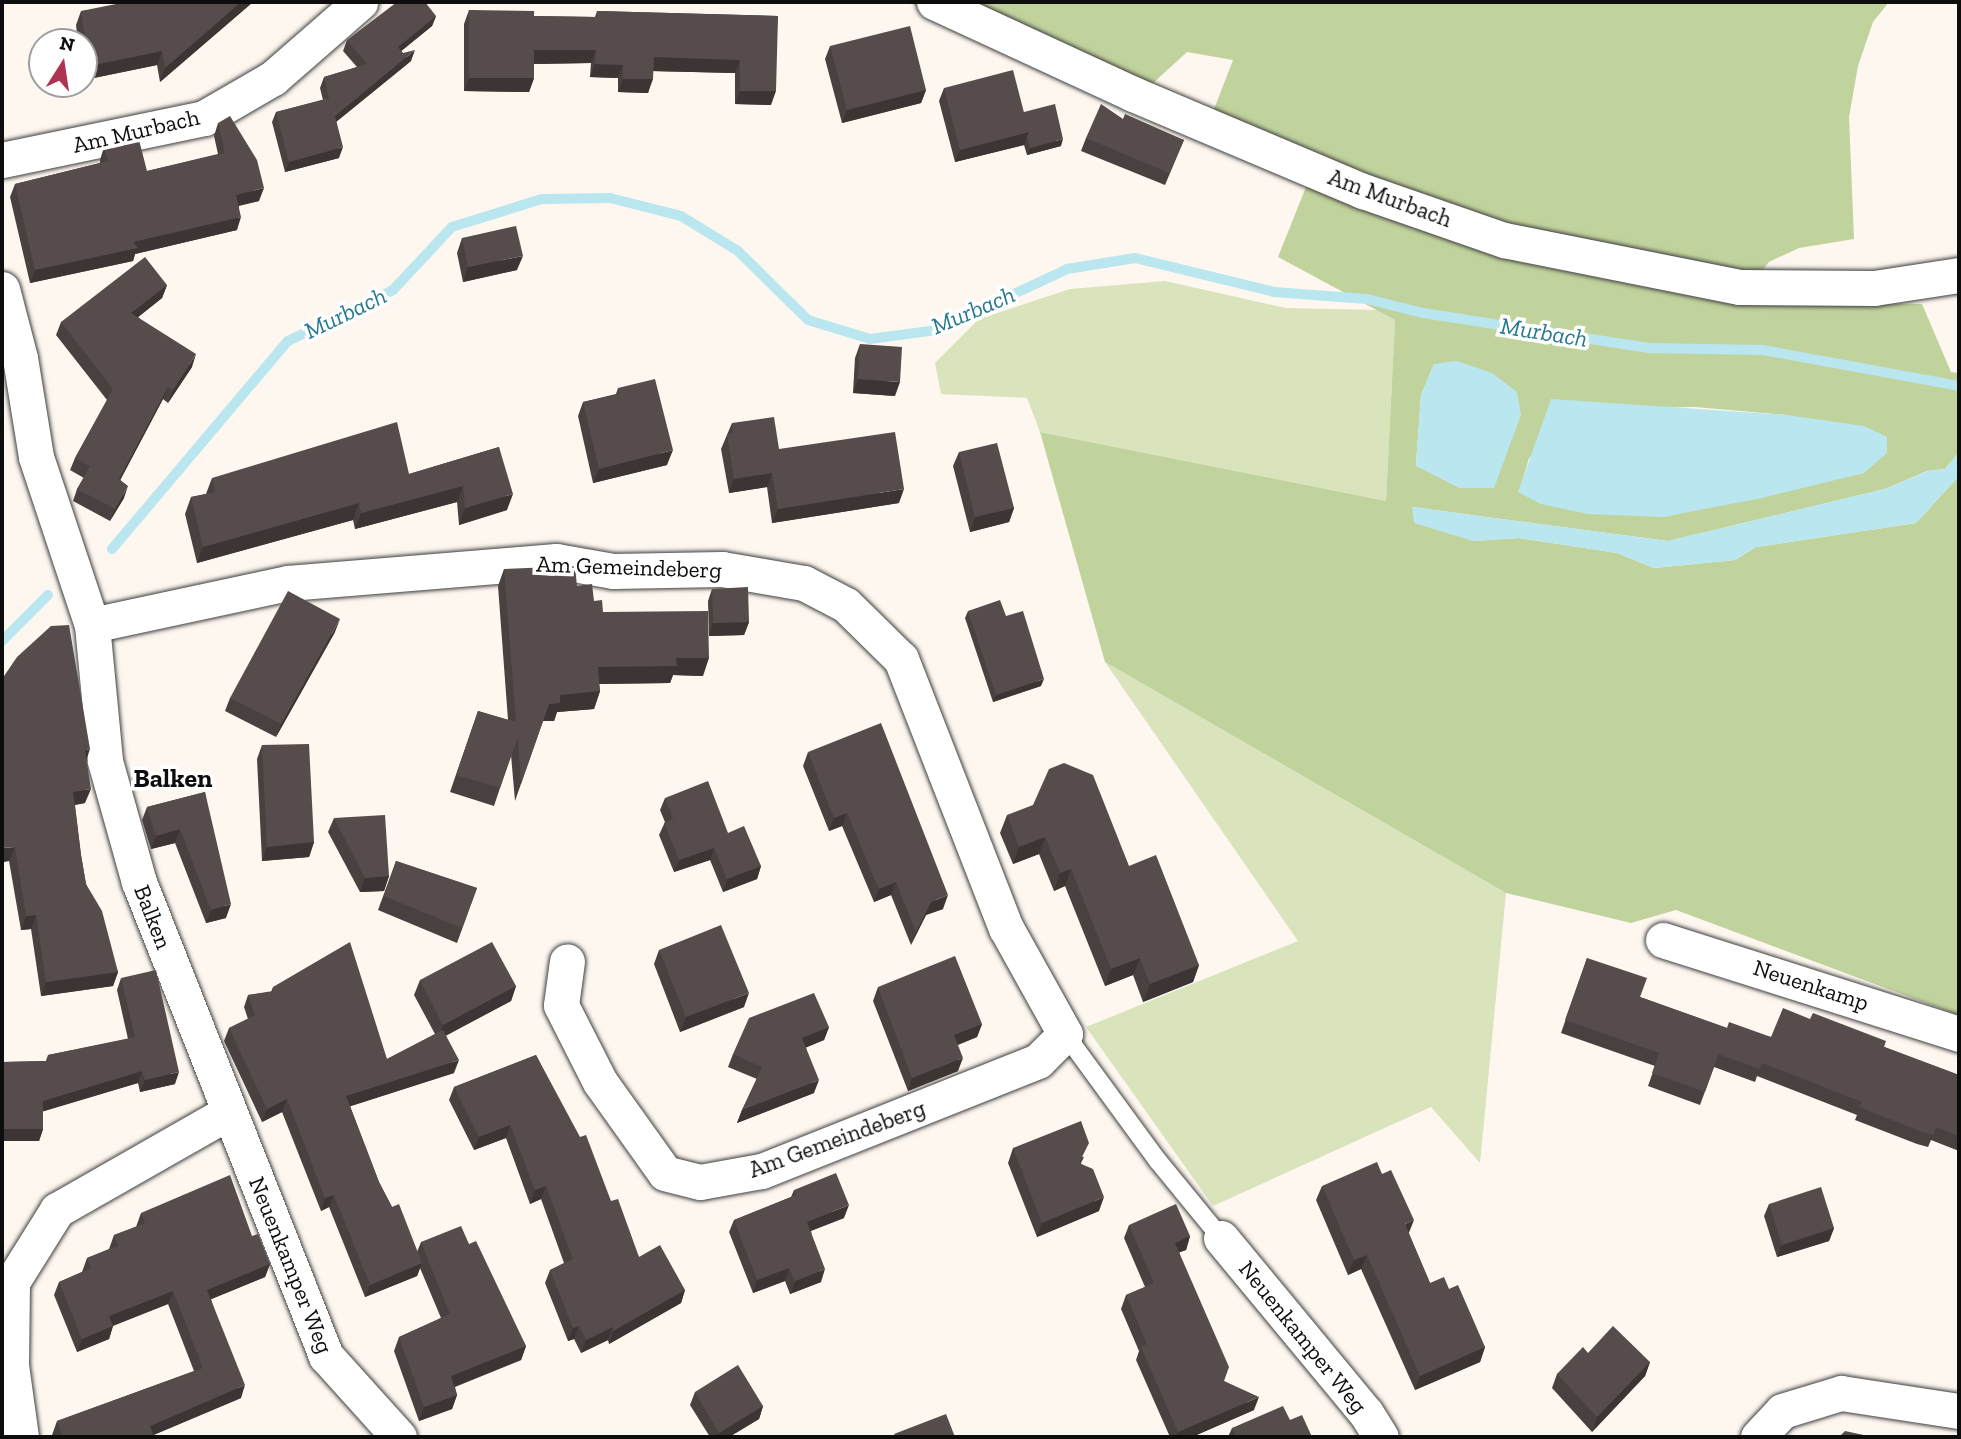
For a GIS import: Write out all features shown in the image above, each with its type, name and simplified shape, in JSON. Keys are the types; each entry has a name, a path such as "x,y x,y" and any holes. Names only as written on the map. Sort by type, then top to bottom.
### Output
{"street":[{"name":"Am Murbach","path":"2,160 204,118 273,78 359,2"},
{"name":"Am Murbach","path":"934,2 1133,94 1338,180 1504,240 1739,287 1874,288 1959,275"},
{"name":"Balken","path":"2,289 20,358 36,457 92,625 105,761 120,821 229,1112"},
{"name":"Am Gemeindeberg","path":"92,625 288,583 556,561 613,571 722,569 804,583 846,604 901,659 1006,928 1065,1034 1038,1061 761,1171 700,1182 665,1173 600,1082 561,1005 567,961"},
{"name":"Neuenkamp","path":"1662,940 1959,1034"},
{"path":"21,1437 11,1364 12,1282 57,1210 229,1112"},
{"name":"Neuenkamper Weg","path":"229,1112 328,1361 399,1437"},
{"name":"Neuenkamper Weg","path":"1222,1238 1366,1413 1381,1437"},
{"path":"1758,1437 1782,1411 1841,1393 1959,1411"}],"lane":[{"name":"Am Gemeindeberg","path":"1065,1034 1158,1161 1222,1238"}],"green space":[{"path":"906,2 1889,2 1873,22 1858,66 1849,117 1854,239 1799,248 1769,262 1748,289 1766,301 1922,304 1951,372 1959,373 1959,452 1945,469 1927,471 1885,489 1668,541 1412,507 1473,541 1519,538 1617,553 1654,568 1735,560 1756,547 1916,523 1959,476 1958,1015 1676,910 1631,923 1506,893 1105,662 1040,432 1386,501 1395,320 1278,257 1318,157 1211,117 1233,60 1187,52 1152,84","holes":["1434,364 1460,488 1416,465 1421,395","1695,407 1787,415 1864,473 1663,517 1519,492 1529,458 1634,408"]},
{"path":"1165,281 1286,308 1378,310 1395,320 1386,501 1040,432 1027,398 941,394 935,363 979,319 1070,289"},
{"path":"1105,662 1506,893 1480,1163 1431,1107 1213,1206 1086,1027 1298,941"}],"water":[{"path":"1457,361 1492,373 1517,392 1521,415 1494,488 1460,488 1416,466 1421,395 1434,364"},
{"path":"1551,399 1787,415 1864,426 1887,437 1887,453 1864,473 1762,498 1663,517 1588,514 1541,504 1518,492"},
{"path":"1959,452 1959,476 1916,523 1756,547 1735,560 1654,568 1617,553 1519,538 1473,541 1414,523 1412,507 1668,541 1885,489 1928,471 1945,469"}],"building":[{"path":"126,2 241,2 165,68 162,51 98,64 98,28 83,28 81,11"},
{"path":"397,2 425,2 436,16 398,47 403,53 415,50 335,116 343,147 289,162 276,112 329,98 324,77 367,64 347,40"},
{"path":"469,10 534,11 534,16 597,17 597,11 778,16 776,91 740,91 740,60 654,57 653,79 623,79 623,65 595,64 596,50 534,50 534,78 469,78"},
{"path":"910,26 926,90 847,110 830,46"},
{"path":"1013,70 1029,132 960,150 944,88"},
{"path":"1055,104 1063,139 1030,148 1024,112"},
{"path":"1101,104 1123,119 1125,114 1184,140 1169,173 1086,138"},
{"path":"230,116 257,160 264,188 236,195 241,217 133,242 138,248 35,270 15,184 108,161 104,147 139,140 147,171 225,153 218,123"},
{"path":"516,226 523,256 468,267 462,238"},
{"path":"145,257 167,285 131,313 196,354 173,390 168,387 119,479 128,486 115,509 77,489 90,466 75,458 113,389 61,322"},
{"path":"860,344 902,347 900,382 858,379"},
{"path":"655,379 673,450 599,469 583,402 619,394 618,388"},
{"path":"774,417 779,449 895,432 904,489 778,509 772,473 734,479 727,434 733,433 732,423"},
{"path":"397,422 409,474 499,447 513,494 465,508 463,486 361,513 359,503 203,547 191,497 215,492 212,478"},
{"path":"997,443 1014,508 975,517 959,452"},
{"path":"575,566 577,586 592,584 594,601 602,600 603,612 708,611 709,658 676,658 677,666 598,667 600,691 560,695 560,703 549,704 521,784 518,737 500,788 456,775 478,711 516,722 504,569"},
{"path":"748,587 749,622 713,623 712,589"},
{"path":"288,591 340,619 281,724 230,698"},
{"path":"1000,600 1006,616 1023,611 1044,679 996,695 968,611"},
{"path":"69,625 90,749 85,750 91,789 73,792 81,855 86,884 102,911 118,972 46,982 36,915 26,916 15,847 2,848 2,679 17,657 51,626"},
{"path":"881,723 948,895 931,902 916,932 896,882 879,889 847,813 834,818 808,752"},
{"path":"309,744 314,842 267,847 262,745"},
{"path":"1064,763 1093,775 1129,866 1156,855 1199,965 1150,984 1140,958 1111,969 1071,869 1060,873 1045,837 1019,847 1007,815 1033,805 1049,769"},
{"path":"708,781 728,833 744,826 761,866 727,879 714,848 679,860 664,823 673,819 665,798"},
{"path":"205,792 231,904 211,910 180,829 156,836 147,807"},
{"path":"385,815 389,876 365,878 334,818"},
{"path":"396,861 477,888 462,928 384,896"},
{"path":"721,925 749,993 686,1017 659,950"},
{"path":"350,942 387,1059 443,1030 459,1060 346,1096 379,1182 392,1207 399,1204 422,1263 370,1285 334,1195 325,1198 287,1099 267,1109 229,1028 255,1015 248,995 273,991 273,987"},
{"path":"492,942 516,986 443,1025 420,980"},
{"path":"955,956 982,1024 954,1035 963,1058 912,1078 878,987"},
{"path":"1587,958 1647,978 1640,997 1727,1028 1729,1022 1771,1037 1783,1008 1810,1019 1813,1013 1886,1041 1884,1047 1959,1075 1959,1136 1936,1127 1933,1135 1922,1132 1859,1107 1862,1102 1762,1063 1760,1069 1719,1054 1705,1092 1652,1073 1659,1053 1565,1020"},
{"path":"156,970 179,1072 145,1080 142,1071 43,1101 43,1129 4,1129 3,1062 48,1061 48,1055 135,1037 121,978"},
{"path":"814,993 829,1027 802,1038 819,1080 742,1110 762,1067 733,1054 749,1018"},
{"path":"536,1055 580,1137 586,1135 611,1201 618,1199 639,1257 660,1245 685,1290 613,1331 613,1327 586,1340 579,1326 573,1328 550,1270 573,1259 546,1186 535,1190 510,1125 479,1137 454,1087"},
{"path":"1081,1121 1089,1143 1079,1163 1093,1169 1104,1197 1042,1223 1013,1148"},
{"path":"1377,1162 1382,1174 1391,1170 1414,1220 1405,1224 1430,1283 1444,1277 1449,1289 1458,1285 1485,1347 1420,1376 1367,1255 1354,1260 1322,1186"},
{"path":"836,1173 849,1205 807,1222 825,1269 795,1281 789,1268 757,1280 734,1220 796,1195 794,1190"},
{"path":"230,1175 252,1236 258,1234 270,1264 207,1290 245,1385 150,1426 154,1437 63,1437 57,1421 203,1368 173,1291 109,1316 113,1326 82,1339 59,1282 91,1268 87,1258 118,1246 114,1235 145,1223 141,1213"},
{"path":"1821,1187 1834,1228 1782,1245 1769,1204"},
{"path":"1176,1204 1190,1236 1175,1243 1229,1367 1224,1381 1259,1397 1178,1432 1141,1347 1147,1344 1126,1295 1154,1283 1129,1225"},
{"path":"461,1226 469,1244 476,1241 526,1346 451,1376 457,1395 424,1407 399,1337 450,1314 421,1242"},
{"path":"1613,1326 1650,1362 1597,1417 1557,1374 1583,1347 1588,1353"},
{"path":"738,1365 763,1406 719,1433 695,1392"},
{"path":"1283,1406 1290,1420 1302,1415 1312,1437 1236,1437 1232,1428"},
{"path":"946,1414 955,1437 896,1437 894,1434"},
{"path":"1845,1431 1873,1437 1839,1437"}],"waterway":[{"name":"Murbach","path":"112,549 288,341 393,290 452,227 542,199 610,198 681,216 738,251 808,320 870,339 937,330 1067,269 1135,258 1274,292 1367,299 1423,313 1650,348 1763,350 1959,386"},
{"name":"Murbach","path":"2,641 48,595"}],"district":[{"name":"Balken","path":"173,779"}]}
